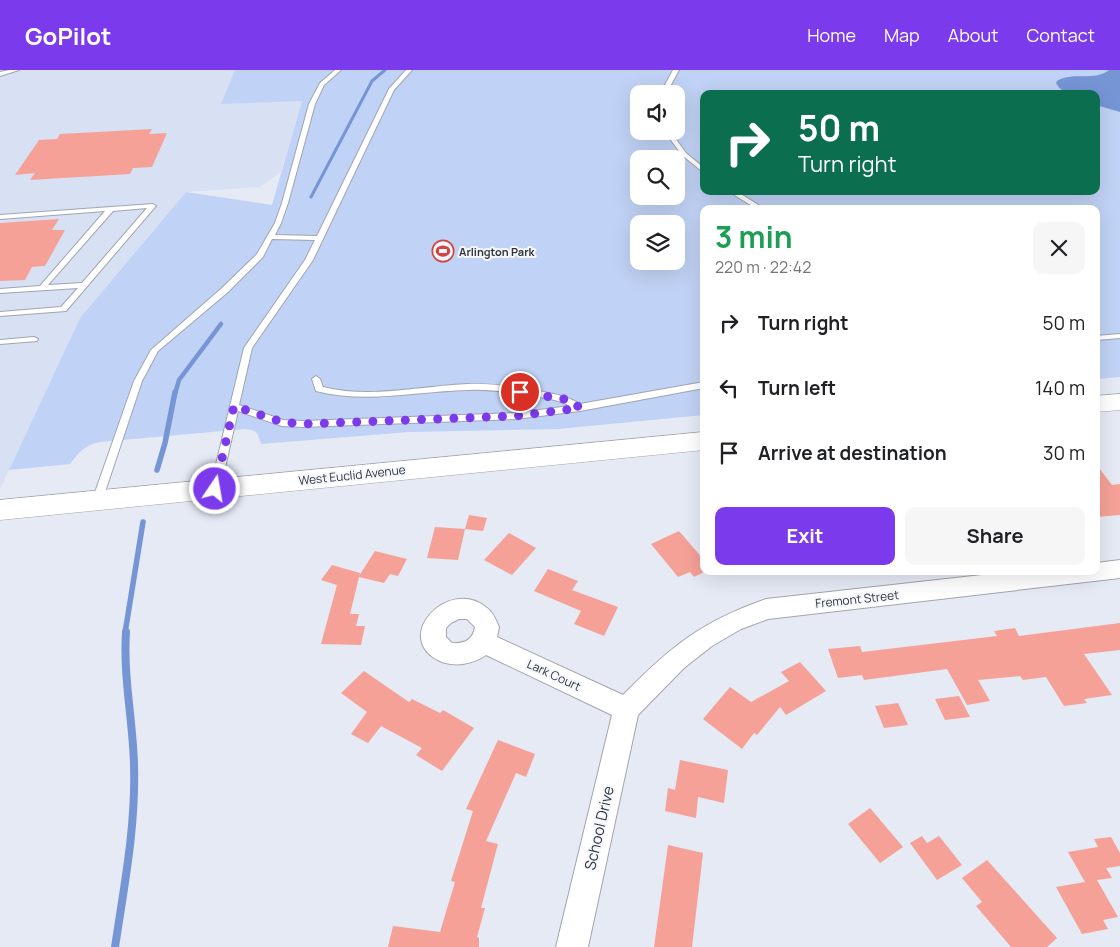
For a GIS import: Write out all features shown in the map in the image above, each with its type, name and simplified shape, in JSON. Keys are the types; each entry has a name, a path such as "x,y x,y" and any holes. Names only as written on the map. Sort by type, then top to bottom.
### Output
{"main road":[{"path":"1100,404 1120,402"},
{"name":"West Euclid Avenue","path":"0,510 700,441"}],"street":[{"name":"Fremont Street","path":"1100,571 1120,569"},
{"name":"Fremont Street","path":"626,709 653,681 693,648 732,622 766,610 1068,575"},
{"name":"Lark Court","path":"483,642 626,709"},
{"name":"School Drive","path":"572,947 626,709"}],"lane":[{"path":"0,74 16,70"},
{"path":"97,501 138,381 155,350 226,290 260,254 278,223 285,203 312,104 322,84 338,70"},
{"path":"215,489 248,348 309,260 343,194 392,89 409,70"},
{"path":"668,85 676,70"},
{"path":"674,140 684,154 700,168"},
{"path":"738,195 755,205"},
{"path":"0,216 153,206 63,309 0,314"},
{"path":"42,288 111,209"},
{"path":"270,237 319,238"},
{"path":"0,291 84,285"},
{"path":"1100,338 1120,336"},
{"path":"0,342 34,339"},
{"path":"316,379 319,389 331,393 470,387 508,390 570,400 580,408"},
{"path":"234,406 282,422 304,424 516,416 580,408 700,386"}],"shaded area":[{"path":"0,70 235,70 222,104 302,100 281,172 260,187 186,192 80,318 0,489"},
{"name":"Arlington Park","path":"235,70 1120,70 1120,377 1100,379 1100,205 700,205 700,415 558,429 409,432 261,444 256,433 245,429 100,442 90,445 83,450 70,464 9,470 80,318 186,192 272,205 302,101 221,104"}],"water":[{"path":"1109,70 1120,70 1120,112 1100,106 1100,90 1062,90 1056,83 1063,78 1103,74"}],"building":[{"path":"152,129 149,134 167,133 152,167 133,168 130,174 30,180 35,173 15,175 39,140 57,139 60,134"},
{"path":"59,219 52,230 65,230 45,266 32,267 25,280 0,281 0,223"},
{"path":"1100,469 1112,485 1120,484 1120,515 1100,517"},
{"path":"469,515 487,518 483,531 465,529"},
{"path":"435,527 465,529 458,560 427,558"},
{"path":"679,531 700,555 700,574 694,577 690,572 678,577 651,544"},
{"path":"509,533 536,548 512,575 484,560"},
{"path":"375,551 407,559 398,576 390,574 384,583 359,577 350,614 359,614 356,626 365,626 361,645 321,644 337,585 321,580 332,565 360,573 359,576"},
{"path":"548,569 578,581 572,590 618,607 604,636 574,624 581,611 534,591"},
{"path":"1120,623 1120,650 1084,654 1112,695 1084,699 1087,703 1064,706 1046,677 1023,680 1020,676 978,680 990,701 967,705 947,669 864,680 862,675 838,678 828,649 860,646 862,652 997,636 994,631 1015,628 1019,636"},
{"path":"800,662 826,691 786,715 780,707 757,735 754,733 742,749 703,719 730,687 751,702 789,681 781,672"},
{"path":"364,671 409,702 412,699 440,713 443,710 474,728 442,771 416,755 422,748 381,726 368,743 351,734 367,712 341,693"},
{"path":"959,696 970,717 945,720 935,699"},
{"path":"898,703 908,725 884,728 875,706"},
{"path":"498,740 535,754 526,777 516,773 486,841 498,844 481,908 485,908 477,937 479,938 479,947 388,947 393,926 440,932 455,882 451,881 473,811 466,809"},
{"path":"680,760 728,770 724,803 698,797 696,818 665,811 668,788 675,790"},
{"path":"870,808 903,847 880,863 848,824"},
{"path":"922,836 927,843 939,836 962,865 937,880 910,843"},
{"path":"1111,837 1120,853 1120,866 1106,868 1112,878 1097,880 1118,917 1103,920 1108,929 1082,934 1056,887 1085,882 1068,852 1098,847 1094,839"},
{"path":"668,845 703,853 692,947 654,947"},
{"path":"987,860 1057,938 1047,947 1011,947 976,906 982,902 962,878"}],"waterway":[{"path":"311,197 372,81 385,70"},
{"path":"175,394 179,380 221,324"},
{"path":"157,470 165,443 175,392"},
{"path":"125,633 143,522"},
{"path":"115,947 129,856 134,788 133,748 125,649 126,632"}],"place":[{"name":"Arlington Park","path":"443,251"}],"route":[{"path":"215,489 234,406 282,422 304,424 516,416 580,408 570,400 520,392"}]}
